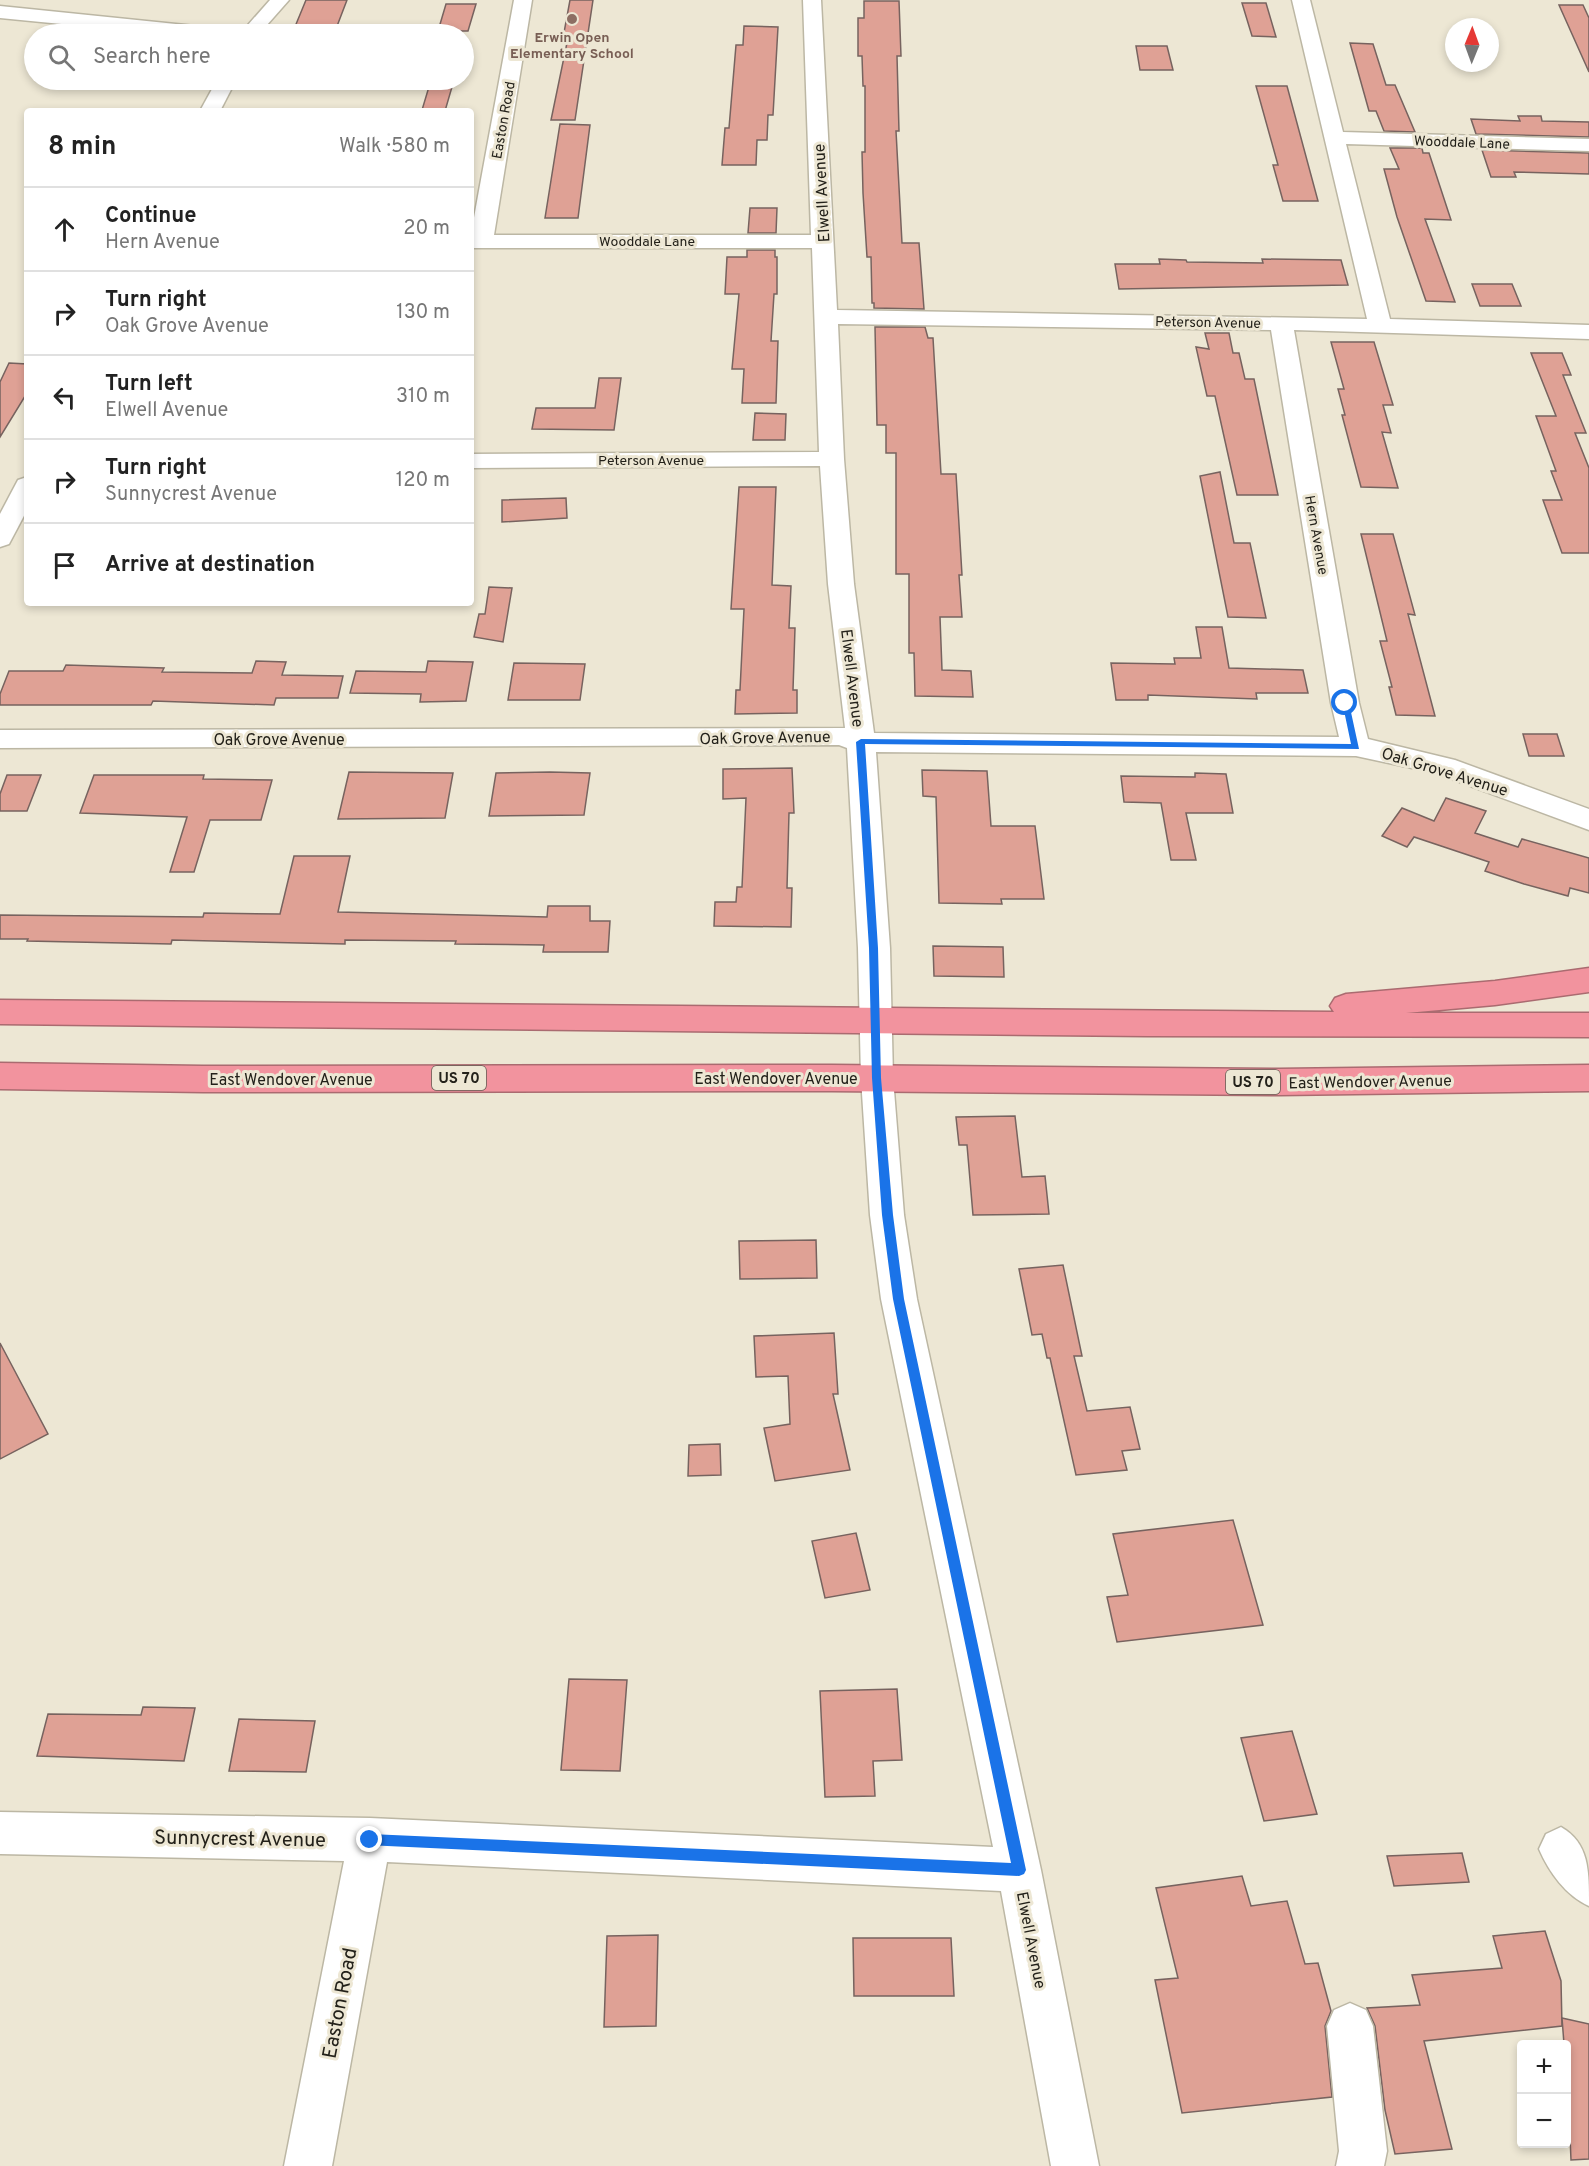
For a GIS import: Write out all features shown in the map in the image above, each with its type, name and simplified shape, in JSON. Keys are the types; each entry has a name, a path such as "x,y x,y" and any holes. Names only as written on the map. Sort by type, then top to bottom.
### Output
{"highway":[{"path":"1147,1024 1495,993 1589,981"},
{"path":"0,1012 875,1022 1589,1025"},
{"name":"East Wendover Avenue","path":"0,1076 203,1079 877,1078 1280,1082 1589,1078"}],"street":[{"path":"258,24 280,0"},
{"name":"Easton Road","path":"477,241 523,0"},
{"name":"Elwell Avenue","path":"812,0 832,459 841,584 861,742 874,948 877,1078 887,1215 898,1299 1019,1870 1075,2166"},
{"path":"1301,0 1380,325"},
{"path":"0,12 117,24"},
{"path":"212,108 221,90"},
{"name":"Wooddale Lane","path":"1335,138 1589,145"},
{"name":"Wooddale Lane","path":"477,241 824,242"},
{"name":"Peterson Avenue","path":"827,317 1380,325 1589,333"},
{"name":"Hern Avenue","path":"1281,323 1345,703 1356,747"},
{"name":"Peterson Avenue","path":"474,461 832,459"},
{"path":"0,538 24,491"},
{"name":"Oak Grove Avenue","path":"0,739 839,736 861,742 1356,747 1402,754 1467,775 1589,820"},
{"name":"Sunnycrest Avenue","path":"0,1833 370,1840 1019,1870"},
{"name":"Easton Road","path":"308,2166 370,1840"},
{"path":"1561,1849 1589,1884"},
{"path":"1350,2026 1363,2151 1360,2166"}],"building":[{"path":"306,0 347,0 338,24 296,24"},
{"path":"570,0 593,0 575,120 551,120 568,38 563,38"},
{"path":"864,1 899,1 901,56 897,56 899,131 896,131 902,243 919,243 924,309 874,308 874,303 872,303 871,257 867,257 863,193 865,86 863,86 862,56 858,56 858,18 864,18"},
{"path":"1242,3 1266,3 1276,37 1252,36"},
{"path":"446,4 476,4 470,24 440,24"},
{"path":"1559,5 1583,5 1589,18 1589,72"},
{"path":"744,26 778,27 773,115 768,115 767,140 757,140 756,165 722,165 725,128 729,128 736,45 743,45"},
{"path":"1350,43 1373,44 1386,85 1395,85 1415,132 1384,131 1376,111 1369,111"},
{"path":"1136,46 1167,46 1173,70 1140,70"},
{"path":"1256,86 1287,86 1318,201 1283,201 1273,165 1278,165"},
{"path":"428,90 451,90 446,108 423,108"},
{"path":"1518,116 1541,116 1542,121 1589,122 1589,137 1476,134 1471,119 1520,121"},
{"path":"560,124 590,125 578,218 545,218"},
{"path":"1390,148 1422,148 1423,153 1429,153 1451,220 1425,219 1455,302 1426,301 1397,217 1384,169 1399,169"},
{"path":"1482,150 1589,153 1589,174 1514,172 1516,177 1491,177"},
{"path":"750,208 777,208 776,233 748,233"},
{"path":"747,250 775,250 775,257 777,257 777,294 774,294 771,341 778,341 776,403 742,403 744,369 732,369 739,294 725,294 727,257 747,257"},
{"path":"1159,259 1186,260 1187,262 1263,263 1262,259 1341,260 1348,285 1119,289 1115,264 1160,264"},
{"path":"1472,284 1512,284 1521,306 1480,306"},
{"path":"875,327 925,327 928,338 933,338 941,474 956,474 962,575 959,575 962,617 940,617 942,670 971,671 973,697 915,696 914,653 909,653 909,574 896,574 896,453 886,453 886,425 877,425"},
{"path":"1205,333 1229,333 1233,353 1239,353 1245,379 1254,379 1278,495 1237,495 1215,396 1207,396 1196,347 1209,349"},
{"path":"1331,342 1374,342 1393,405 1383,405 1391,433 1382,432 1398,488 1361,487 1342,415 1345,415 1338,389 1344,389"},
{"path":"1531,353 1562,353 1571,375 1563,375 1586,433 1575,433 1589,468 1589,553 1562,553 1543,500 1562,500 1551,471 1556,471 1536,416 1556,416"},
{"path":"9,363 24,364 24,398 0,437 0,382"},
{"path":"599,378 621,378 614,430 532,429 536,408 595,408"},
{"path":"755,413 786,414 785,440 753,440"},
{"path":"1220,472 1234,543 1250,543 1266,618 1228,617 1200,476"},
{"path":"739,487 776,487 772,585 791,586 789,628 795,628 793,690 797,690 797,713 735,714 736,690 740,690 744,609 731,609"},
{"path":"566,498 567,518 502,522 502,500"},
{"path":"1361,534 1393,534 1415,615 1408,614 1435,716 1396,715 1389,687 1392,687 1380,641 1387,641"},
{"path":"489,587 512,588 503,642 474,637 479,614 485,614"},
{"path":"1196,627 1222,627 1229,668 1303,670 1308,693 1256,693 1257,699 1148,695 1148,700 1116,700 1111,663 1175,664 1174,658 1201,658"},
{"path":"256,661 286,662 282,675 343,676 338,698 276,698 274,705 153,701 151,705 0,705 0,694 9,671 63,671 66,665 164,668 162,672 252,673"},
{"path":"428,661 473,662 466,701 420,702 421,694 350,693 356,671 426,672"},
{"path":"514,663 585,664 580,700 508,700"},
{"path":"1523,734 1557,734 1564,756 1529,756"},
{"path":"792,768 794,813 789,813 787,888 792,888 791,927 714,926 715,902 736,902 737,887 742,887 746,798 723,799 723,769"},
{"path":"922,770 987,771 991,826 1035,826 1044,899 1001,899 1002,904 939,903 936,797 923,796"},
{"path":"349,772 453,773 445,818 338,819"},
{"path":"496,773 590,773 584,815 489,816"},
{"path":"1195,773 1226,774 1233,813 1186,813 1196,860 1171,860 1161,803 1124,802 1121,776 1195,777"},
{"path":"7,775 41,775 27,811 0,811 0,794"},
{"path":"94,775 204,775 203,779 272,780 261,820 210,820 194,872 170,872 187,817 80,813"},
{"path":"1446,798 1486,811 1475,833 1518,847 1522,839 1589,858 1589,893 1570,888 1568,896 1524,884 1485,871 1489,862 1414,837 1407,847 1382,836 1402,808 1434,821"},
{"path":"294,856 350,856 338,912 547,917 548,906 590,906 590,921 610,921 608,952 543,952 544,945 455,944 456,941 345,940 345,944 172,940 171,944 0,939 0,915 203,917 204,913 280,914"},
{"path":"933,946 1003,947 1004,977 934,976"},
{"path":"1015,1116 1022,1177 1045,1176 1049,1214 973,1215 967,1145 959,1145 956,1117"},
{"path":"816,1240 817,1278 740,1279 739,1241"},
{"path":"1063,1265 1082,1356 1074,1356 1087,1411 1130,1407 1140,1449 1122,1451 1127,1470 1076,1475 1050,1358 1047,1358 1042,1334 1032,1335 1019,1269"},
{"path":"834,1333 838,1394 833,1394 850,1470 775,1481 764,1428 790,1424 788,1376 756,1377 754,1336"},
{"path":"0,1343 48,1434 0,1459"},
{"path":"720,1444 721,1475 688,1476 689,1445"},
{"path":"1233,1520 1263,1625 1117,1642 1107,1597 1128,1595 1113,1534"},
{"path":"856,1533 870,1590 825,1598 812,1541"},
{"path":"569,1679 627,1680 620,1771 561,1770"},
{"path":"897,1689 902,1760 873,1761 875,1796 825,1797 820,1691"},
{"path":"143,1707 195,1708 184,1761 37,1756 48,1714 141,1715"},
{"path":"239,1719 315,1721 306,1772 229,1771"},
{"path":"1292,1731 1317,1814 1264,1821 1241,1738"},
{"path":"1462,1853 1469,1882 1394,1886 1387,1856"},
{"path":"1242,1876 1251,1906 1287,1901 1305,1964 1318,1963 1331,2011 1325,2026 1332,2097 1182,2113 1155,1980 1178,1978 1156,1888"},
{"path":"1545,1931 1561,1981 1562,2026 1424,2041 1452,2149 1395,2154 1385,2110 1375,2026 1367,2008 1420,2005 1412,1975 1502,1968 1493,1936"},
{"path":"658,1935 656,2026 604,2027 607,1936"},
{"path":"853,1938 951,1938 954,1996 854,1996"},
{"path":"1562,2018 1589,2024 1589,2159 1571,2160 1571,2040 1564,2040"}],"place":[{"name":"Erwin Open Elementary School","path":"572,19"}],"route":[{"path":"370,1840 1019,1870 898,1299 887,1215 877,1078 874,948 861,742 1273,744 1356,747 1345,703"}]}
